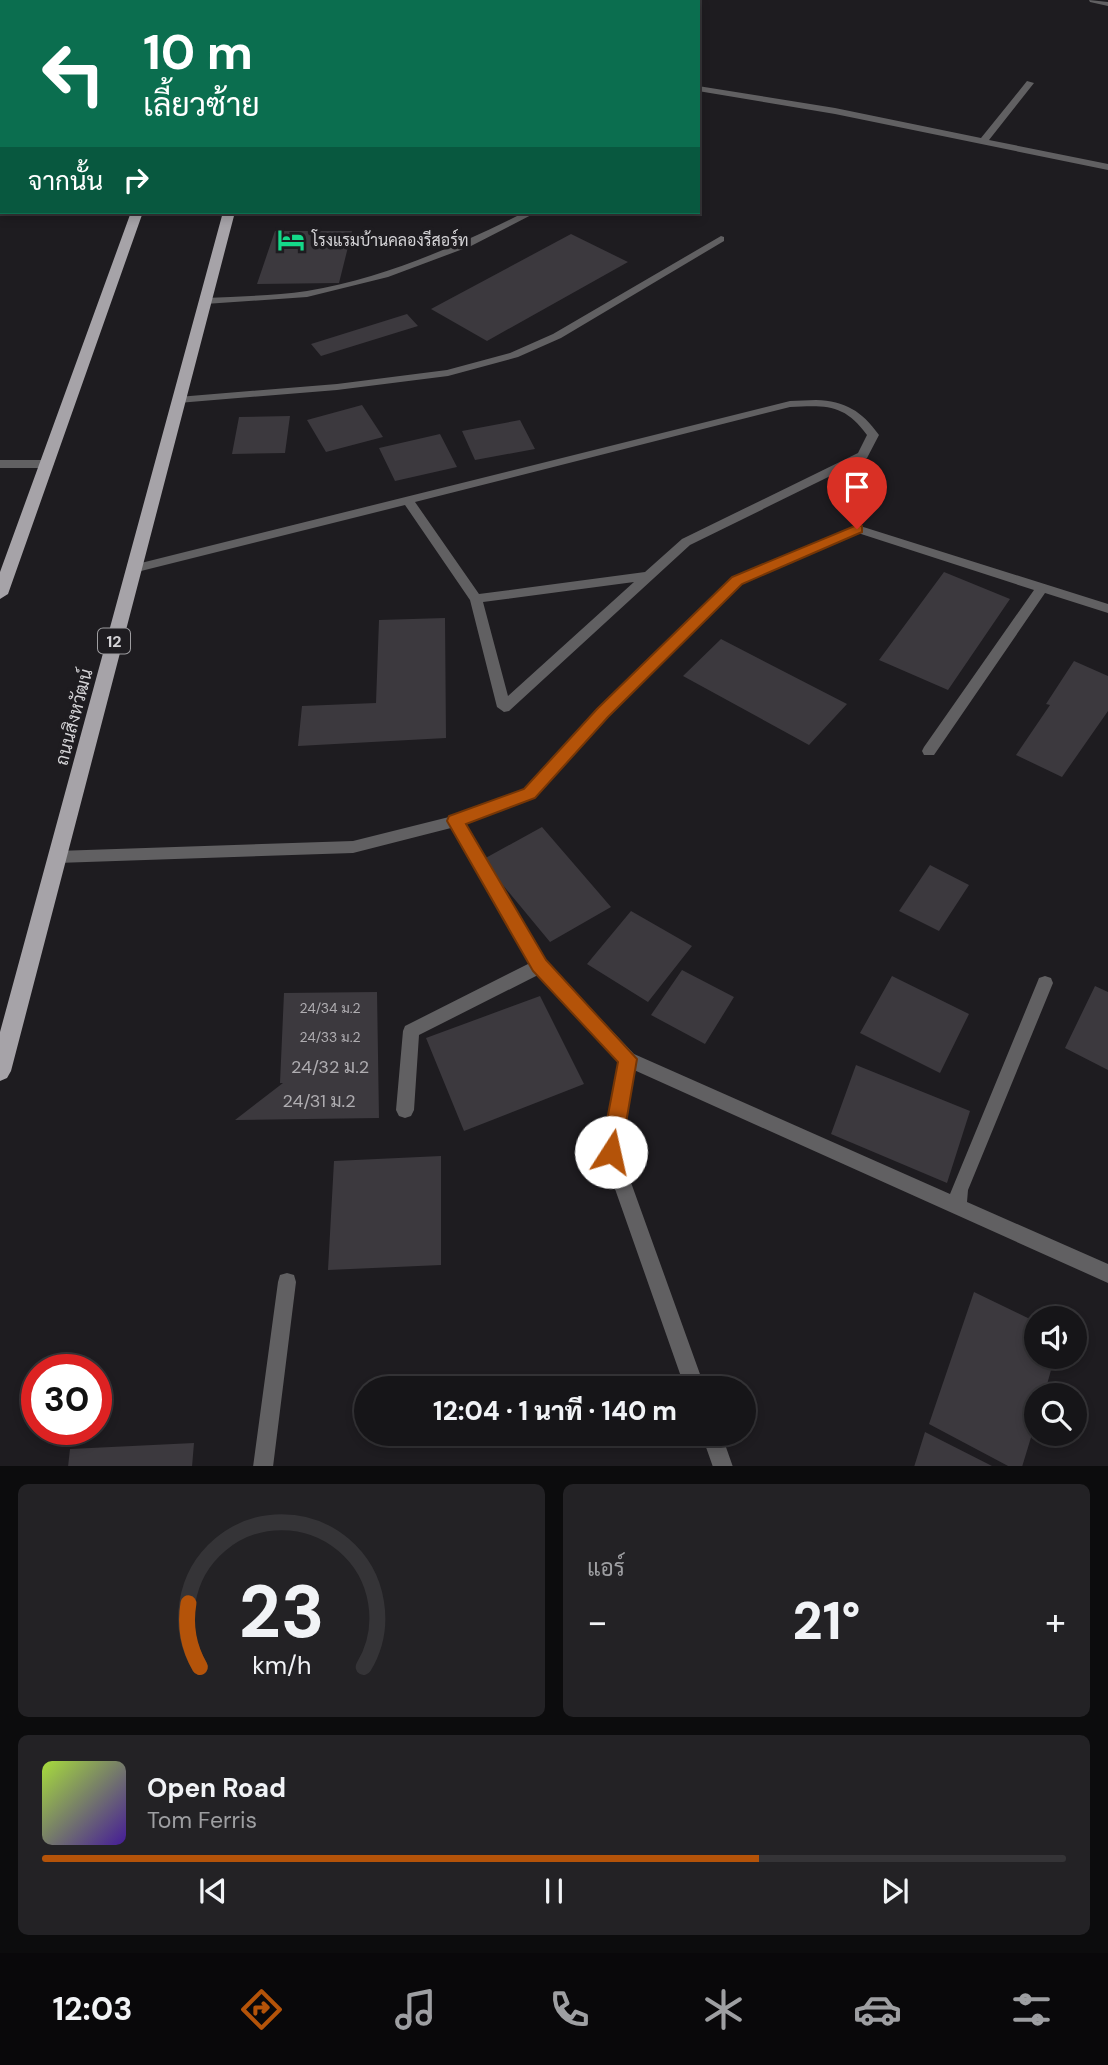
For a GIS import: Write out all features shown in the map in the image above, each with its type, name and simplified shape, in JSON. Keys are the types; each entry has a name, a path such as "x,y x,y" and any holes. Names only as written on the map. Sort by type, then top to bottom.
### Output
{"main road":[{"path":"0,594 136,214"},
{"name":"ถนนสิงหวัฒน์","path":"0,1070 228,214"}],"street":[{"path":"1093,0 1108,4"},
{"path":"984,141 1030,83"},
{"path":"700,88 835,111 1108,167"},
{"path":"205,301 307,294 384,275 468,244 528,214"},
{"path":"178,400 337,387 448,373 514,355 557,336 721,239"},
{"path":"133,569 790,404 824,402 859,413 873,435 863,455 686,542 504,707 476,599 408,500"},
{"path":"0,464 48,464"},
{"path":"57,857 353,847 455,821 530,793 602,713 737,581 857,529 1108,609"},
{"path":"476,599 649,576"},
{"path":"929,751 1042,588"},
{"path":"455,821 540,966 628,1059 1108,1274"},
{"path":"405,1110 411,1031 540,966"},
{"path":"957,1207 959,1190 1045,983"},
{"path":"628,1059 611,1152 691,1376"},
{"path":"264,1466 287,1282"},
{"path":"716,1446 723,1466"}],"building":[{"path":"275,231 352,231 339,283 257,284"},
{"path":"571,234 628,262 487,341 431,309"},
{"path":"407,314 418,326 321,356 311,344"},
{"path":"362,405 383,437 326,452 307,420"},
{"path":"290,416 285,453 232,454 239,417"},
{"path":"520,420 535,449 475,460 462,431"},
{"path":"440,434 457,467 395,481 379,448"},
{"path":"944,572 1010,599 948,690 879,660"},
{"path":"445,618 446,738 298,746 302,706 376,703 379,620"},
{"path":"721,639 847,704 809,745 683,676"},
{"path":"1074,661 1108,676 1108,711 1062,777 1016,755 1050,705 1046,704"},
{"path":"542,827 611,907 550,942 482,860"},
{"path":"930,865 969,885 939,931 899,911"},
{"path":"631,911 692,946 648,1002 587,964"},
{"path":"682,970 734,997 705,1044 651,1015"},
{"path":"892,976 969,1014 940,1073 860,1033"},
{"path":"1095,986 1108,992 1108,1070 1065,1048"},
{"path":"377,992 379,1118 235,1120 283,1083 280,1083 284,993"},
{"path":"540,996 584,1084 464,1131 426,1038"},
{"path":"856,1065 970,1111 947,1183 831,1134"},
{"path":"441,1156 441,1265 328,1270 334,1161"},
{"path":"974,1292 1024,1316 1024,1369 1051,1369 1047,1383 1024,1383 1024,1446 1028,1446 1022,1466 1008,1466 929,1424"},
{"path":"925,1432 992,1466 914,1466"},
{"path":"194,1443 192,1466 68,1466 70,1449"}],"place":[{"name":"โรงแรมบ้านคลองรีสอร์ท","path":"291,240"}],"route":[{"path":"611,1152 628,1059 540,966 455,821 530,793 602,713 737,581 857,529"}]}
